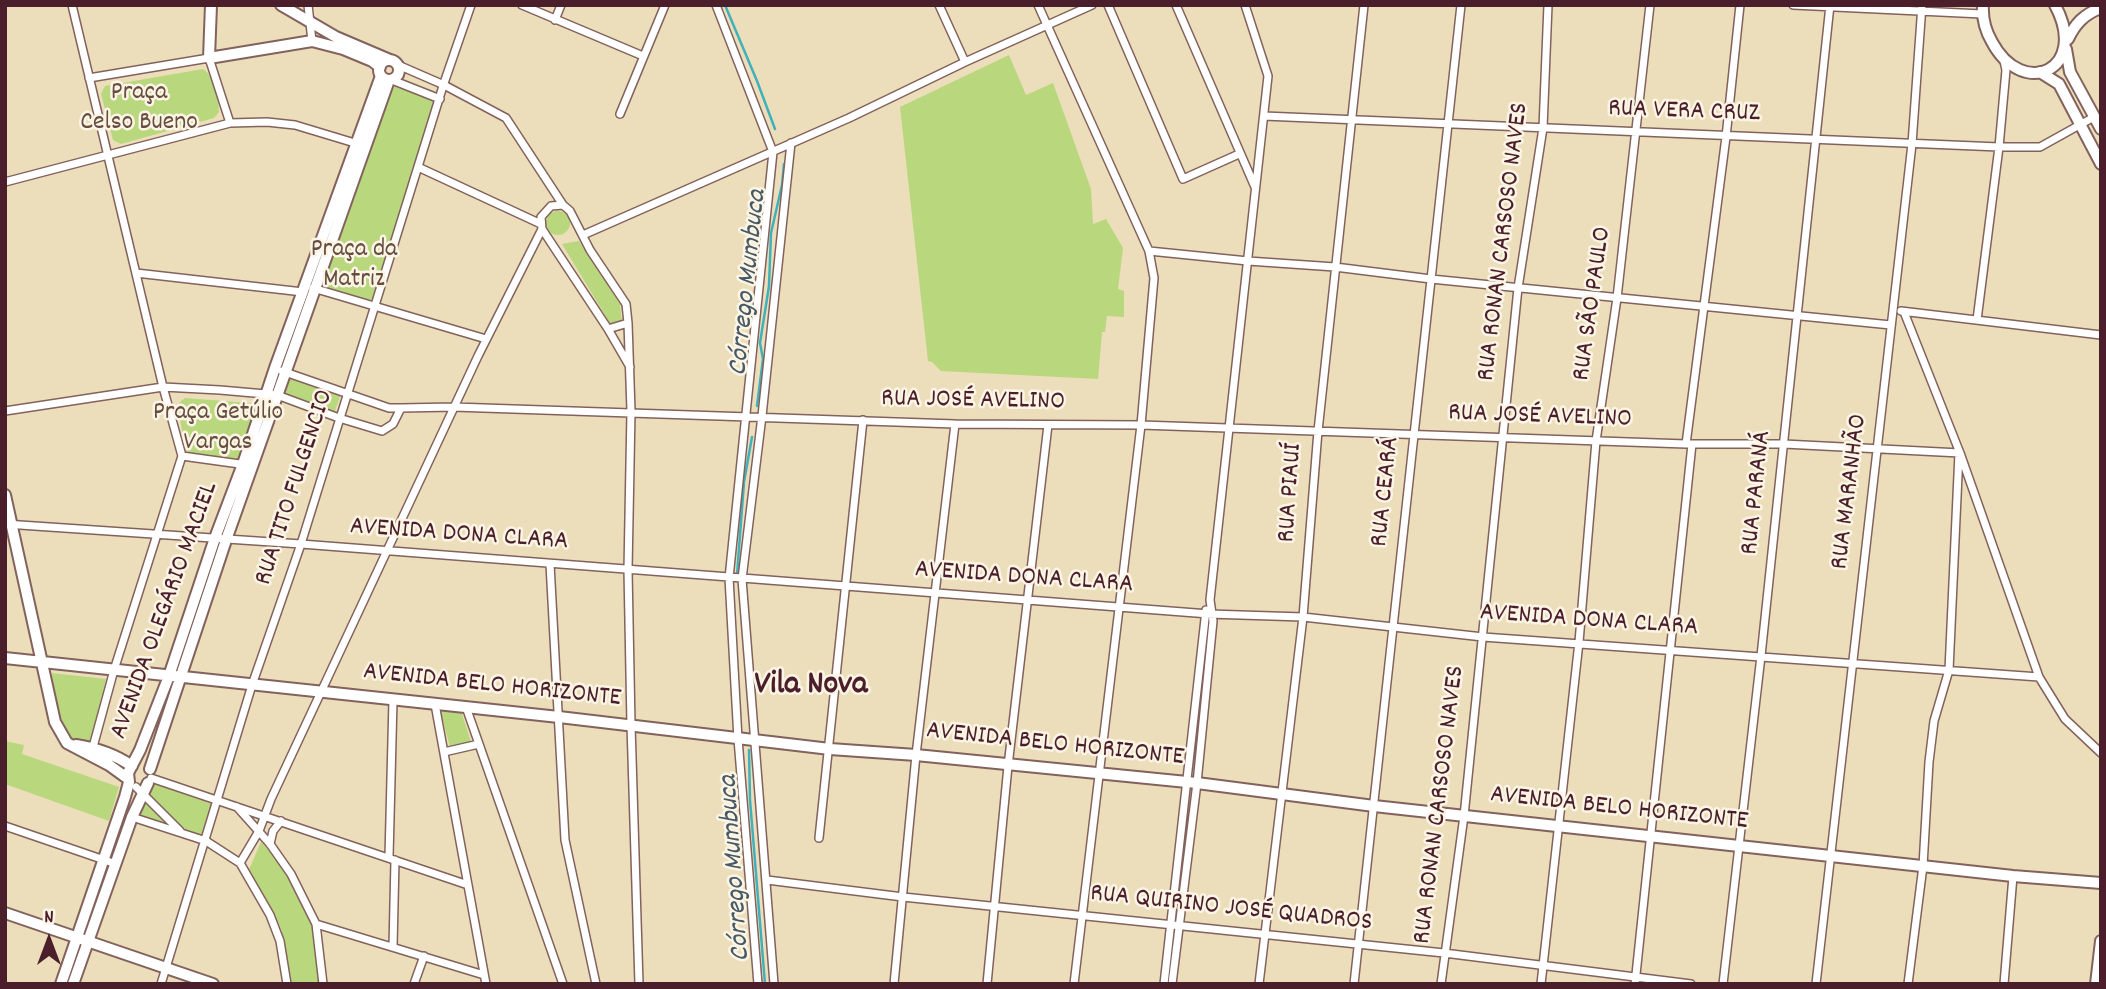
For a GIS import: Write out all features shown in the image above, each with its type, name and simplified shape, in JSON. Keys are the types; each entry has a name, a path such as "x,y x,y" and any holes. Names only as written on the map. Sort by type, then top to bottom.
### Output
{"street":[{"path":"72,5 181,456 114,670 93,747"},
{"path":"211,5 209,58 230,123"},
{"path":"281,5 336,37 444,85 506,118 563,205 570,211 626,304 631,411 628,570 639,984"},
{"path":"308,5 312,41"},
{"name":"RUA TITO FULGENCIO","path":"161,984 253,685 301,544 471,5"},
{"path":"522,5 643,56"},
{"path":"555,20 561,5"},
{"path":"620,114 665,5"},
{"path":"716,5 774,151 729,578 738,739 758,984"},
{"path":"939,5 965,62"},
{"path":"1038,5 1149,251 1154,278 1141,425 1074,984"},
{"path":"583,235 774,151 1092,5"},
{"path":"1108,5 1183,179 1239,154"},
{"path":"1176,5 1256,190"},
{"path":"1172,984 1192,823 1192,783 1204,614 1210,600 1268,76 1245,5"},
{"name":"RUA PIAUÍ","path":"1259,984 1303,617 1318,431 1364,5"},
{"name":"RUA CEARÁ","path":"1354,984 1461,5"},
{"name":"RUA RONAN CARSOSO NAVES","path":"1441,984 1464,816 1518,288 1543,128 1548,5"},
{"name":"RUA SÃO PAULO","path":"1541,984 1579,642 1596,441 1617,298 1650,5"},
{"path":"1635,981 1672,649 1689,444 1740,5"},
{"path":"1793,5 1983,10 1989,36 2006,69 1977,320"},
{"path":"2055,5 2065,27 2070,72 2101,129"},
{"name":"RUA PARANÁ","path":"1723,984 1761,656 1830,6"},
{"path":"2004,61 2029,73 2053,69 2058,64 2075,24 2092,11 2101,8"},
{"name":"RUA MARANHÃO","path":"1816,984 1912,144 1922,9"},
{"path":"89,78 312,41 372,61 385,76 440,99"},
{"path":"385,76 386,61 394,62"},
{"name":"AVENIDA OLEGÁRIO MACIEL","path":"73,984 102,859 134,785 150,777 174,677 220,539 385,76 397,77 399,71 394,62"},
{"path":"2040,72 2059,84 2101,164"},
{"name":"RUA VERA CRUZ","path":"1264,116 1999,147 2040,147 2094,117"},
{"path":"5,182 230,123 295,125 361,146"},
{"path":"774,984 742,579 762,416 788,144"},
{"path":"418,167 541,227 608,329 629,367"},
{"path":"240,863 259,831 321,691 541,227 546,209 563,205"},
{"path":"1149,251 1335,267 1891,325"},
{"path":"136,273 308,289 376,305 486,339"},
{"path":"1893,310 2101,335"},
{"path":"1904,312 1959,453 2039,677 2065,719 2101,753"},
{"path":"608,329 628,323"},
{"name":"RUA JOSÉ AVELINO","path":"280,370 389,408 631,411 954,424 1141,425 1689,444 1784,444 1959,453"},
{"path":"5,411 163,387 272,394 382,430 393,424 401,408"},
{"path":"819,838 863,420"},
{"path":"894,984 916,755 954,424"},
{"path":"987,984 1008,766 1048,425"},
{"path":"1908,984 1923,866 1934,721 1949,670 1959,453"},
{"path":"181,456 248,465"},
{"path":"5,495 8,525 43,662 55,722 66,743 109,765 134,785 181,832"},
{"name":"AVENIDA DONA CLARA","path":"8,525 301,544 1204,614 1303,617 1483,637 2039,677"},
{"path":"550,564 565,840 596,984"},
{"path":"1164,984 1182,822 1192,783 1213,614 1210,600"},
{"name":"AVENIDA BELO HORIZONTE","path":"5,658 559,717 754,741 1192,783 1464,816 2013,876 2101,883"},
{"name":"AVENIDA OLEGÁRIO MACIEL","path":"61,984 116,864 132,817 133,766 174,677"},
{"path":"393,700 393,947"},
{"path":"435,704 485,979"},
{"path":"466,707 563,984"},
{"path":"66,743 93,747 133,766 142,764 150,777 468,885"},
{"path":"444,752 480,744"},
{"path":"234,804 270,844 292,874 316,924 323,984"},
{"path":"132,817 206,841 240,863 270,915 280,942 287,984"},
{"path":"270,844 273,831 281,821"},
{"path":"1182,822 1192,823"},
{"path":"5,826 116,864"},
{"path":"2004,984 2013,876"},
{"name":"RUA QUIRINO JOSÉ QUADROS","path":"767,880 903,897 1444,953 1635,981 1691,984"},
{"path":"5,913 213,984"},
{"path":"316,924 424,956 485,979"},
{"path":"2096,984 2101,941"},
{"path":"415,984 424,956"}],"green space":[{"path":"1009,55 1026,95 1053,83 1091,189 1093,224 1106,219 1123,248 1118,289 1124,291 1124,317 1107,316 1105,332 1102,332 1098,379 941,371 928,361 900,107"},
{"name":"Praça Celso Bueno","path":"203,69 211,77 217,94 219,112 214,118 121,144 113,140 101,94 105,86"},
{"name":"Praça da Matriz","path":"393,86 433,100 434,107 372,299 367,300 320,286 389,90"},
{"path":"558,211 567,214 570,223 567,232 558,235 549,232 546,223 549,214"},
{"path":"579,241 620,304 622,322 611,325 562,244"},
{"path":"286,375 341,393 334,414 279,394"},
{"name":"Praça Getúlio Vargas","path":"185,398 250,403 256,406 258,412 238,459 186,451 178,409 179,403"},
{"path":"52,673 106,679 90,743 69,739 56,707"},
{"path":"440,710 461,711 471,742 450,747"},
{"path":"5,741 24,745 22,754 119,787 109,821 5,784"},
{"path":"152,783 212,804 201,836 184,829 147,795"},
{"path":"144,801 169,825 139,816"},
{"path":"261,842 286,873 306,909 315,940 319,984 292,984 281,928 248,872"}],"waterway":[{"name":"Córrego Mumbuca","path":"725,5 775,129"},
{"name":"Córrego Mumbuca","path":"757,406 763,359 760,343 769,286 771,233 784,164"},
{"name":"Córrego Mumbuca","path":"737,575 744,482 752,437"},
{"name":"Córrego Mumbuca","path":"749,750 750,800 765,984"}],"district":[{"name":"Vila Nova","path":"811,687"}]}
